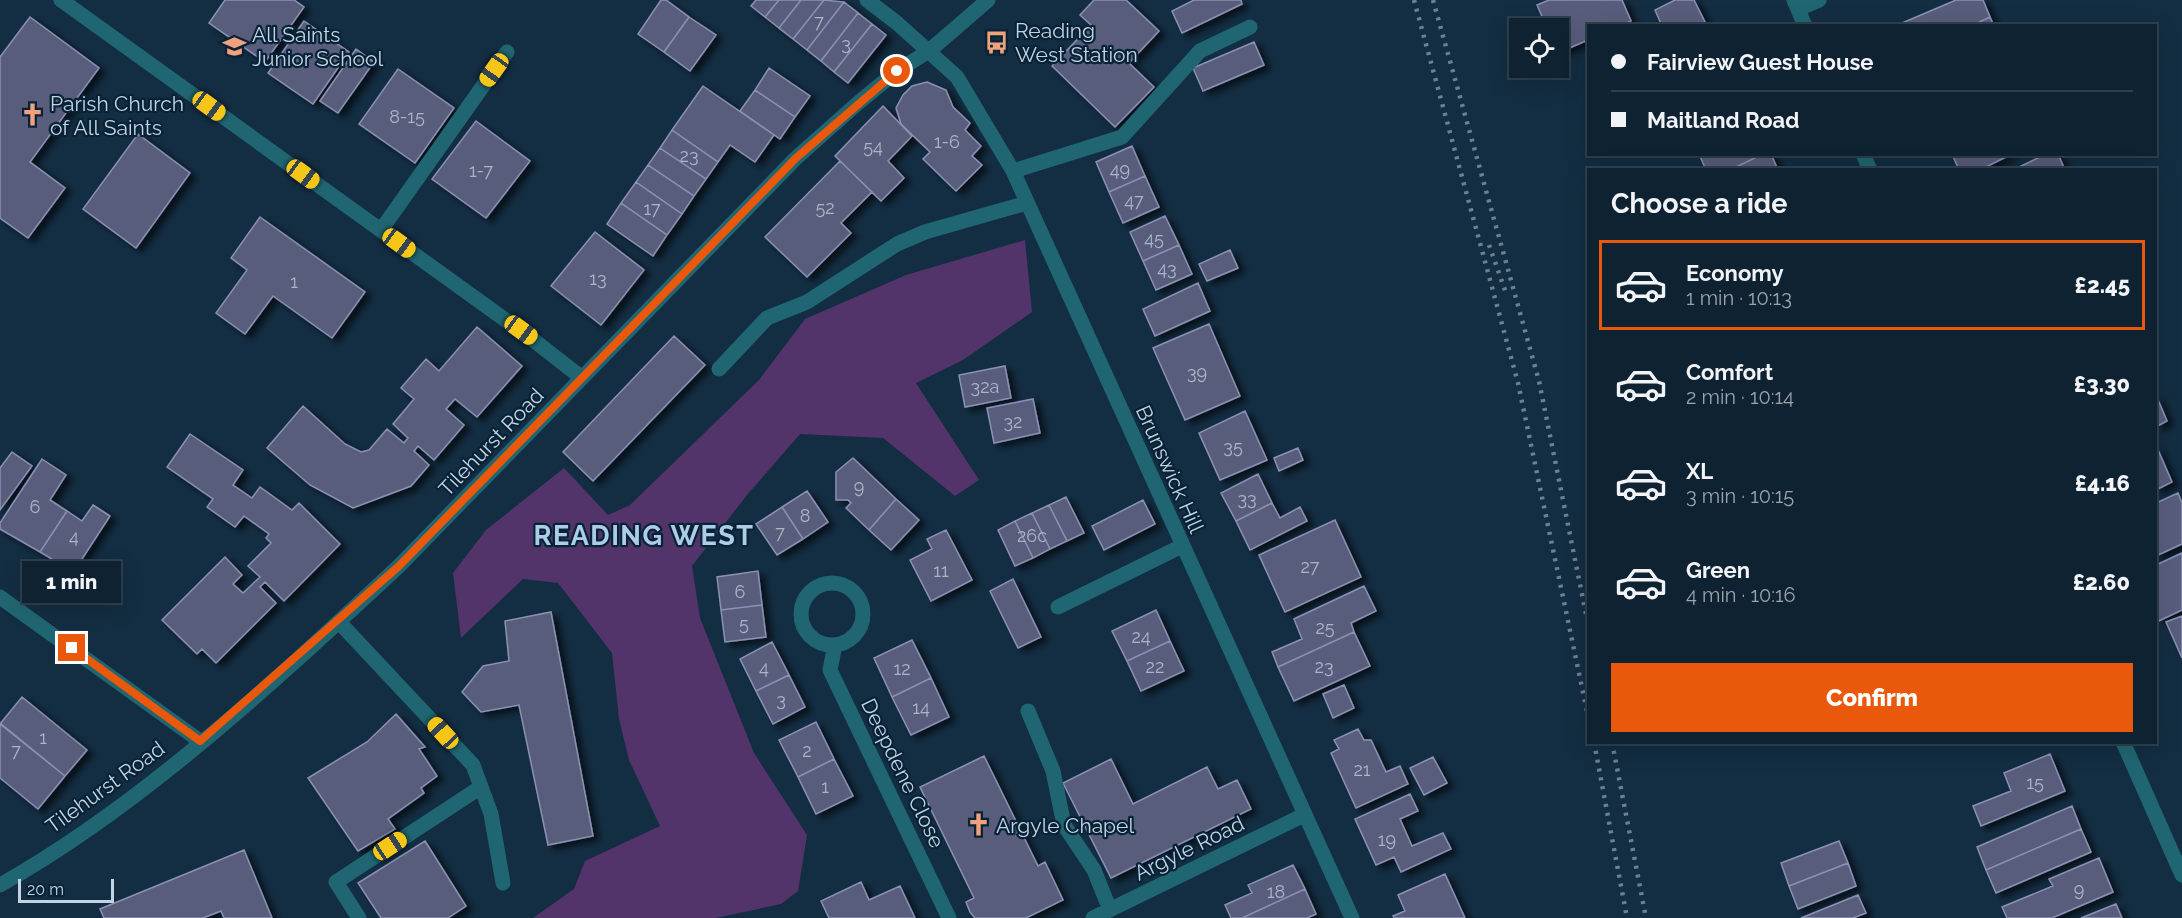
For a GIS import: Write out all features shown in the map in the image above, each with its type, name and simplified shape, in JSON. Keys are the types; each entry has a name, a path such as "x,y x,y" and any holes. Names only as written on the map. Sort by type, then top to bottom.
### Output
{"street":[{"path":"61,0 582,378"},
{"name":"Brunswick Hill","path":"867,0 957,77 1012,171 1352,918"},
{"name":"Tilehurst Road","path":"0,885 86,830 150,783 339,622 399,566 796,158 858,103 897,71 929,51 988,0"},
{"path":"1804,24 1796,4 1820,0"},
{"path":"1012,171 1122,137 1200,51 1250,27"},
{"path":"381,230 507,52"},
{"path":"719,369 767,318 807,302 897,244 925,232 1027,202"},
{"path":"1058,607 1182,546"},
{"path":"825,583 845,585 854,590 863,608 863,619 854,637 835,645 815,640 802,624 802,603 815,587 825,583"},
{"path":"0,597 200,741"},
{"path":"339,622 473,765 491,814 502,883"},
{"name":"Deepdene Close","path":"835,645 830,670 949,918"},
{"path":"1028,711 1053,771 1064,825 1094,870 1110,910"},
{"path":"2124,744 2182,875"},
{"path":"359,918 336,882 481,787"},
{"name":"Argyle Road","path":"1093,918 1304,815"}],"shaded area":[{"path":"1025,240 1032,312 963,360 916,383 979,480 955,496 883,438 800,434 747,495 692,566 700,618 754,753 807,835 798,891 781,904 716,918 533,918 574,889 585,861 660,826 629,760 619,719 612,653 558,583 523,579 461,638 453,573 486,530 564,468 608,515 630,505 759,380 805,319 906,275"}],"building":[{"path":"225,0 294,0 304,7 265,62 209,23"},
{"path":"661,0 666,0 689,17 664,52 638,34"},
{"path":"756,0 779,0 765,17 751,6"},
{"path":"779,0 801,0 779,28 765,17"},
{"path":"801,0 824,0 793,39 779,28"},
{"path":"824,0 844,2 807,50 793,39"},
{"path":"1094,0 1126,0 1159,31 1129,63 1154,87 1115,127 1052,66 1091,25 1080,15"},
{"path":"1194,0 1241,0 1242,4 1182,33 1172,11"},
{"path":"1549,0 1622,0 1631,21 1625,24 1587,24 1587,40 1569,48 1569,18 1543,18 1537,5"},
{"path":"1675,0 1694,0 1706,24 1661,24 1655,10"},
{"path":"1956,0 1983,0 1990,17 1975,24 1900,24"},
{"path":"844,2 858,13 821,61 807,50"},
{"path":"858,13 872,24 834,72 821,61"},
{"name":"Parish Church of All Saints","path":"30,17 99,68 30,162 65,188 28,238 0,218 0,57"},
{"path":"689,17 716,35 690,71 664,52"},
{"path":"1990,17 1993,24 1975,24"},
{"path":"304,21 349,52 313,104 268,73"},
{"path":"872,24 886,35 848,83 834,72"},
{"path":"1254,42 1264,65 1203,91 1193,68"},
{"path":"356,49 374,62 338,113 320,101"},
{"path":"769,68 810,96 795,117 755,90"},
{"path":"398,69 454,108 415,163 359,124"},
{"path":"927,82 946,90 953,107 970,123 965,130 981,146 972,156 982,165 956,191 923,159 930,152 901,124 896,108 903,95 912,86"},
{"path":"703,86 774,135 755,162 730,145 718,162 672,130"},
{"path":"755,90 795,117 780,139 740,111"},
{"path":"883,106 912,136 888,161 904,178 881,201 835,156"},
{"path":"476,121 530,161 486,218 432,179"},
{"path":"672,130 718,162 706,179 660,148"},
{"path":"138,134 190,173 136,248 83,209"},
{"path":"1132,146 1145,176 1109,192 1096,162"},
{"path":"660,148 706,179 694,196 648,165"},
{"path":"1700,156 1759,156 1734,168 1705,168"},
{"path":"1759,156 1772,156 1777,168 1734,168"},
{"path":"1953,156 2008,156 1984,168 1958,168"},
{"path":"2042,156 2059,156 2064,168 2017,168"},
{"path":"840,161 872,192 841,223 851,233 807,277 765,237"},
{"path":"648,165 694,196 682,214 636,182"},
{"path":"1145,176 1159,207 1123,223 1109,192"},
{"path":"636,182 682,214 667,235 621,203"},
{"path":"621,203 667,235 653,256 607,224"},
{"path":"1165,216 1179,245 1143,261 1130,232"},
{"path":"260,217 365,292 332,338 273,296 245,334 216,313 247,270 231,258"},
{"path":"595,232 644,270 601,325 551,286"},
{"path":"1179,245 1192,274 1156,290 1143,261"},
{"path":"1230,250 1238,268 1207,281 1199,264"},
{"path":"1198,283 1210,311 1155,336 1143,309"},
{"path":"1209,324 1240,396 1185,420 1153,348"},
{"path":"477,327 522,366 477,417 455,399 446,409 464,425 434,460 418,446 414,451 429,465 411,486 353,508 310,485 267,448 303,406 345,444 361,452 369,450 387,429 404,443 408,438 393,424 414,399 401,388 426,359 439,371"},
{"path":"674,336 705,365 593,481 563,452"},
{"path":"1005,366 1011,398 965,407 959,375"},
{"path":"2157,397 2167,421 2157,426"},
{"path":"1033,399 1040,433 994,443 987,408"},
{"path":"1245,411 1267,460 1220,480 1199,433"},
{"path":"190,434 243,470 233,485 252,498 260,487 292,510 299,503 340,544 284,601 265,582 260,587 276,603 216,663 202,649 197,654 162,620 225,557 242,575 233,584 243,593 260,577 248,566 271,543 266,538 269,534 244,516 235,527 207,507 213,499 167,467"},
{"path":"2157,447 2172,482 2157,490"},
{"path":"1298,448 1303,460 1279,471 1274,458"},
{"path":"12,452 32,466 0,510 0,468"},
{"path":"853,458 896,499 869,530 846,508 851,503 848,500 836,500 836,472"},
{"path":"42,459 66,475 50,500 67,511 40,552 0,529 0,523"},
{"path":"1258,474 1272,503 1236,521 1221,493"},
{"path":"807,491 828,522 803,539 782,507"},
{"path":"2178,493 2182,503 2182,544 2157,556 2157,503"},
{"path":"1066,497 1084,533 1067,541 1049,505"},
{"path":"896,499 919,520 891,550 869,530"},
{"path":"1143,500 1155,524 1104,550 1092,526"},
{"path":"1272,503 1280,518 1300,507 1307,521 1250,550 1236,521"},
{"path":"93,505 110,516 71,576 50,563 52,559 40,552 67,511 82,521"},
{"path":"1049,505 1067,541 1050,549 1032,513"},
{"path":"782,507 803,539 777,555 756,524"},
{"path":"1032,513 1050,549 1033,558 1015,521"},
{"path":"1335,520 1361,577 1285,612 1259,555"},
{"path":"1015,521 1033,558 1015,566 998,530"},
{"path":"946,530 972,580 931,601 910,560 932,549 927,539"},
{"path":"2182,553 2182,610 2159,621 2157,616 2157,565"},
{"path":"758,571 762,605 721,610 717,577"},
{"path":"1013,579 1041,637 1018,648 990,591"},
{"path":"1364,586 1376,611 1351,623 1354,632 1278,667 1272,652 1302,639 1294,619"},
{"path":"762,605 766,637 725,642 721,610"},
{"path":"1156,610 1170,641 1127,661 1112,631"},
{"path":"551,612 593,836 548,845 519,705 481,712 462,692 483,666 509,661 505,621"},
{"path":"2182,616 2182,658 2166,622"},
{"path":"1354,632 1370,666 1294,701 1278,667"},
{"path":"912,640 931,678 892,697 874,658"},
{"path":"1170,641 1184,671 1141,691 1127,661"},
{"path":"772,642 789,675 756,691 740,659"},
{"path":"789,675 805,707 773,724 756,691"},
{"path":"931,678 949,717 911,735 892,697"},
{"path":"1344,685 1354,708 1333,718 1323,694"},
{"path":"22,697 87,750 65,776 0,724"},
{"path":"396,714 425,747 419,749 437,776 421,788 424,793 388,819 395,829 358,851 308,778 367,742"},
{"path":"816,722 834,759 798,777 779,740"},
{"path":"0,723 65,776 38,809 0,778"},
{"path":"1358,729 1364,740 1371,740 1386,772 1400,766 1408,784 1356,808 1331,753 1339,749 1334,740"},
{"path":"2050,754 2065,791 1981,826 1973,806 2011,791 2004,773"},
{"name":"Argyle Chapel","path":"984,756 1038,866 1045,862 1063,900 1026,918 975,918 970,912 966,902 974,898 920,787"},
{"path":"1433,757 1447,783 1424,795 1410,768"},
{"path":"834,759 853,796 816,814 798,777"},
{"path":"1111,759 1133,804 1207,767 1218,789 1237,780 1251,809 1111,878 1063,783"},
{"path":"1410,794 1418,811 1400,819 1412,846 1443,833 1451,849 1401,872 1394,857 1376,865 1355,819"},
{"path":"2072,806 2081,829 1986,870 1977,847"},
{"path":"2081,829 2091,852 1996,893 1986,870"},
{"path":"425,841 466,906 448,918 381,918 358,883"},
{"path":"1839,841 1848,863 1789,886 1781,863"},
{"path":"244,850 272,918 224,918 221,911 203,918 104,918 100,909"},
{"path":"2099,858 2113,892 2052,918 2007,918 2002,907 2053,886 2049,879"},
{"path":"1848,863 1856,886 1798,909 1789,886"},
{"path":"1293,865 1305,889 1242,918 1231,918 1225,905 1252,893 1248,885"},
{"path":"1445,874 1465,918 1394,918 1393,916 1405,911 1398,895"},
{"path":"861,882 869,900 900,886 915,918 829,918 821,901"},
{"path":"1305,889 1316,914 1307,918 1242,918"},
{"path":"1858,895 1866,913 1853,918 1801,918"},
{"path":"2116,904 2122,918 2081,918"}],"railway":[{"path":"1414,0 1518,383 1587,711"},
{"path":"1433,0 1539,381 1587,619"},
{"path":"1489,245 1506,293"},
{"path":"1594,744 1627,918"},
{"path":"1612,744 1646,918"}],"place":[{"name":"Reading West Station","path":"997,42"},
{"name":"All Saints Junior School","path":"234,46"},
{"name":"Parish Church of All Saints","path":"32,115"},
{"name":"Argyle Chapel","path":"978,825"}],"district":[{"name":"READING WEST","path":"644,535"}],"route":[{"path":"72,648 200,741 339,622 399,566 796,158 897,71"}]}
